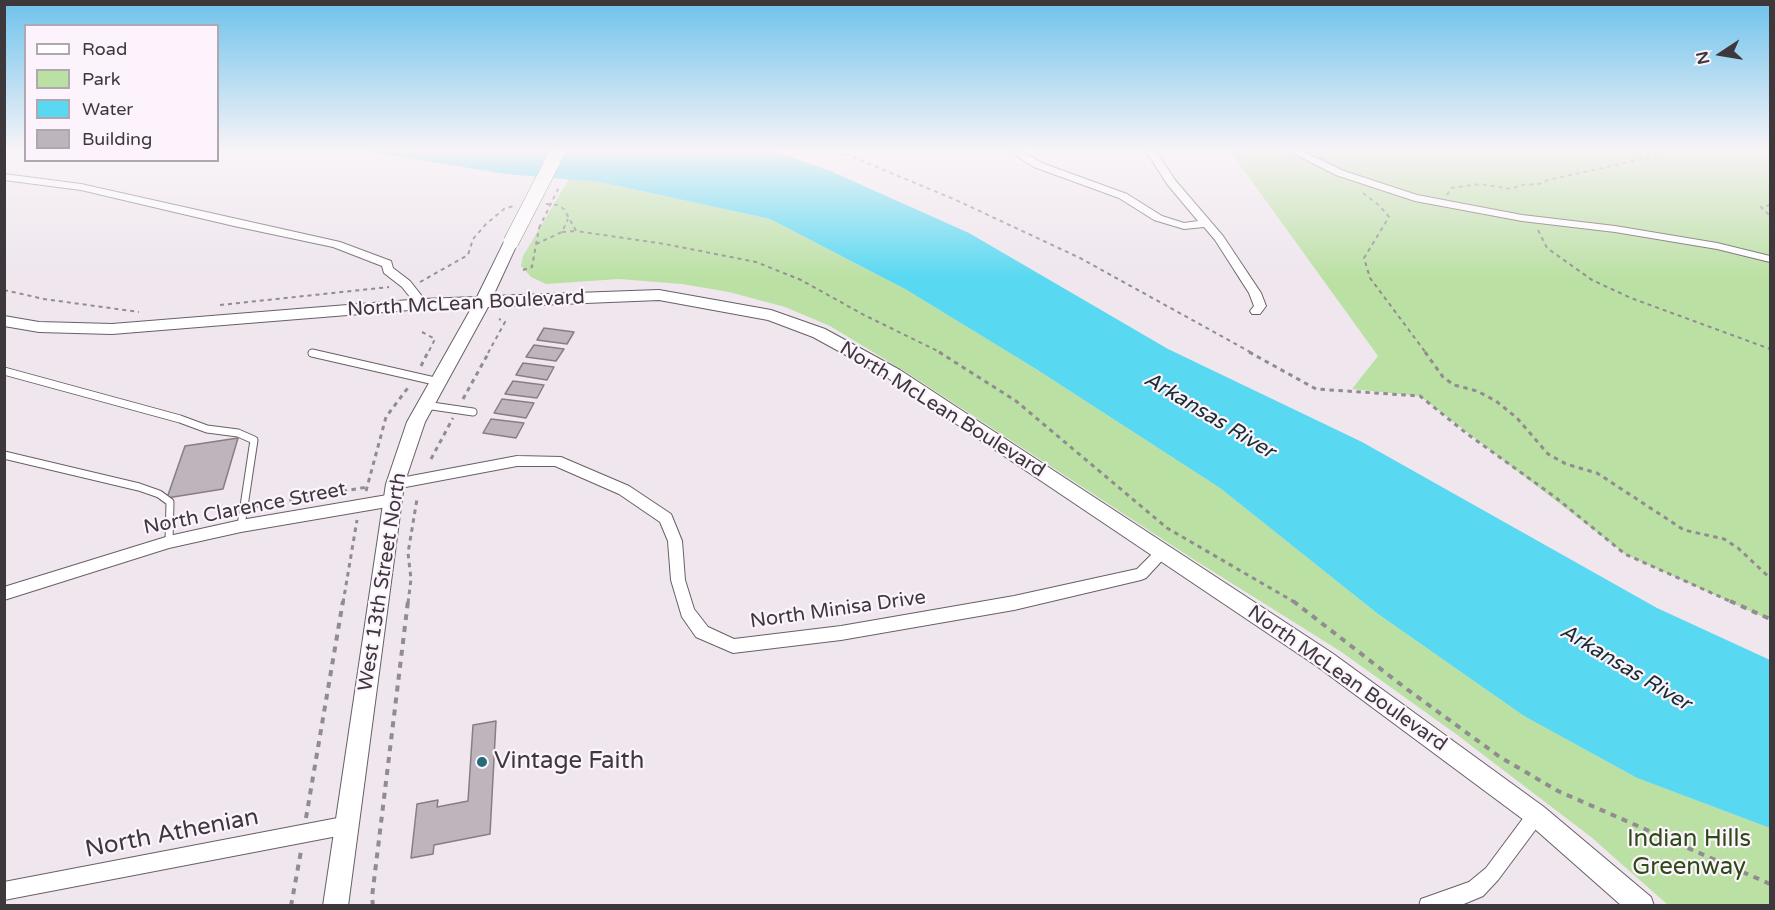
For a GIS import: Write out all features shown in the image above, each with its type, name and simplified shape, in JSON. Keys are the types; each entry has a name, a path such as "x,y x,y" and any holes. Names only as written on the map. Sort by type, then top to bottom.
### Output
{"main road":[{"name":"West 13th Street North","path":"335,906 394,492 416,422 483,302 536,193"},
{"name":"North McLean Boulevard","path":"4,321 39,327 112,329 422,304 659,295 771,315 819,333 894,375 1325,660 1536,814 1642,906"}],"street":[{"path":"112,193 234,223 336,244 387,264 388,270 406,284 422,304"},
{"path":"1116,193 1158,218 1184,226 1207,223"},
{"path":"1181,193 1207,223 1255,293 1260,306 1256,311"},
{"path":"1401,193 1522,218 1615,229 1706,244 1770,259"},
{"name":"North Minisa Drive","path":"394,492 518,461 556,461 624,490 666,518 675,541 678,580 687,612 702,632 733,646 841,633 1014,603 1141,574 1163,552"},
{"name":"North Clarence Street","path":"5,595 169,542 241,526 362,506 394,492"},
{"path":"1428,906 1476,889 1492,874 1536,814"},
{"name":"North Athenian","path":"4,891 348,825"}],"lane":[{"path":"312,353 439,382"},
{"path":"4,371 180,419 207,429 238,433 254,440 241,526"},
{"path":"425,405 473,412"},
{"path":"4,455 139,487 159,494 170,502 169,542"}],"path":[{"path":"523,270 532,267 539,228 556,193"},
{"path":"940,193 1080,258 1316,389 1420,396 1466,434 1555,497 1625,554 1770,619"},
{"path":"1363,193 1380,206 1389,217 1388,223 1364,258 1370,278 1443,377 1454,385 1477,391 1496,401 1517,418 1548,454 1566,464 1598,473 1684,530 1724,539 1738,548 1770,578"},
{"path":"1447,193 1449,204"},
{"path":"535,203 557,205 564,210 576,231"},
{"path":"219,306 354,292 422,282 468,255 473,239 486,224 504,209 521,204"},
{"path":"1770,205 1761,207 1770,216"},
{"path":"562,232 569,219"},
{"path":"1536,226 1547,248 1592,280 1631,298 1770,349"},
{"path":"536,244 562,232 576,231 665,244 756,262 801,280 864,315 938,351 1016,401 1167,528 1300,605 1404,687 1500,757 1558,791 1770,884"},
{"path":"4,290 44,299 136,312 148,311"},
{"path":"431,459 505,322 499,319"},
{"path":"291,906 354,531 386,417 416,377 435,339 422,332"},
{"path":"244,508 367,488"},
{"path":"373,906 372,897 411,579 408,553 417,499"}],"green space":[{"name":"Indian Hills Greenway","path":"560,193 653,193 770,219 905,289 1036,369 1220,488 1378,614 1524,716 1637,778 1770,828 1770,905 1668,905 1591,837 1456,734 1340,651 1193,559 906,372 830,326 785,307 729,292 682,284 619,279 546,284 531,277 521,266 523,256"},
{"path":"1261,193 1770,193 1770,620 1625,554 1420,396 1352,389 1378,356"}],"water":[{"name":"Arkansas River","path":"653,193 881,193 969,233 1168,349 1362,442 1657,608 1770,660 1770,828 1637,778 1524,716 1378,614 1220,488 1036,369 905,289 770,219"}],"building":[{"path":"544,328 574,332 567,344 537,340"},
{"path":"534,345 564,349 556,361 526,357"},
{"path":"523,363 554,367 547,380 516,375"},
{"path":"513,381 544,385 537,398 505,394"},
{"path":"502,399 534,403 526,418 494,413"},
{"path":"491,419 524,423 516,438 483,433"},
{"path":"238,438 223,489 167,498 185,446"},
{"name":"Vintage Faith","path":"496,721 490,834 434,845 433,854 411,858 417,804 438,800 437,807 468,801 473,725"}],"place":[{"name":"Vintage Faith","path":"482,762"}]}
